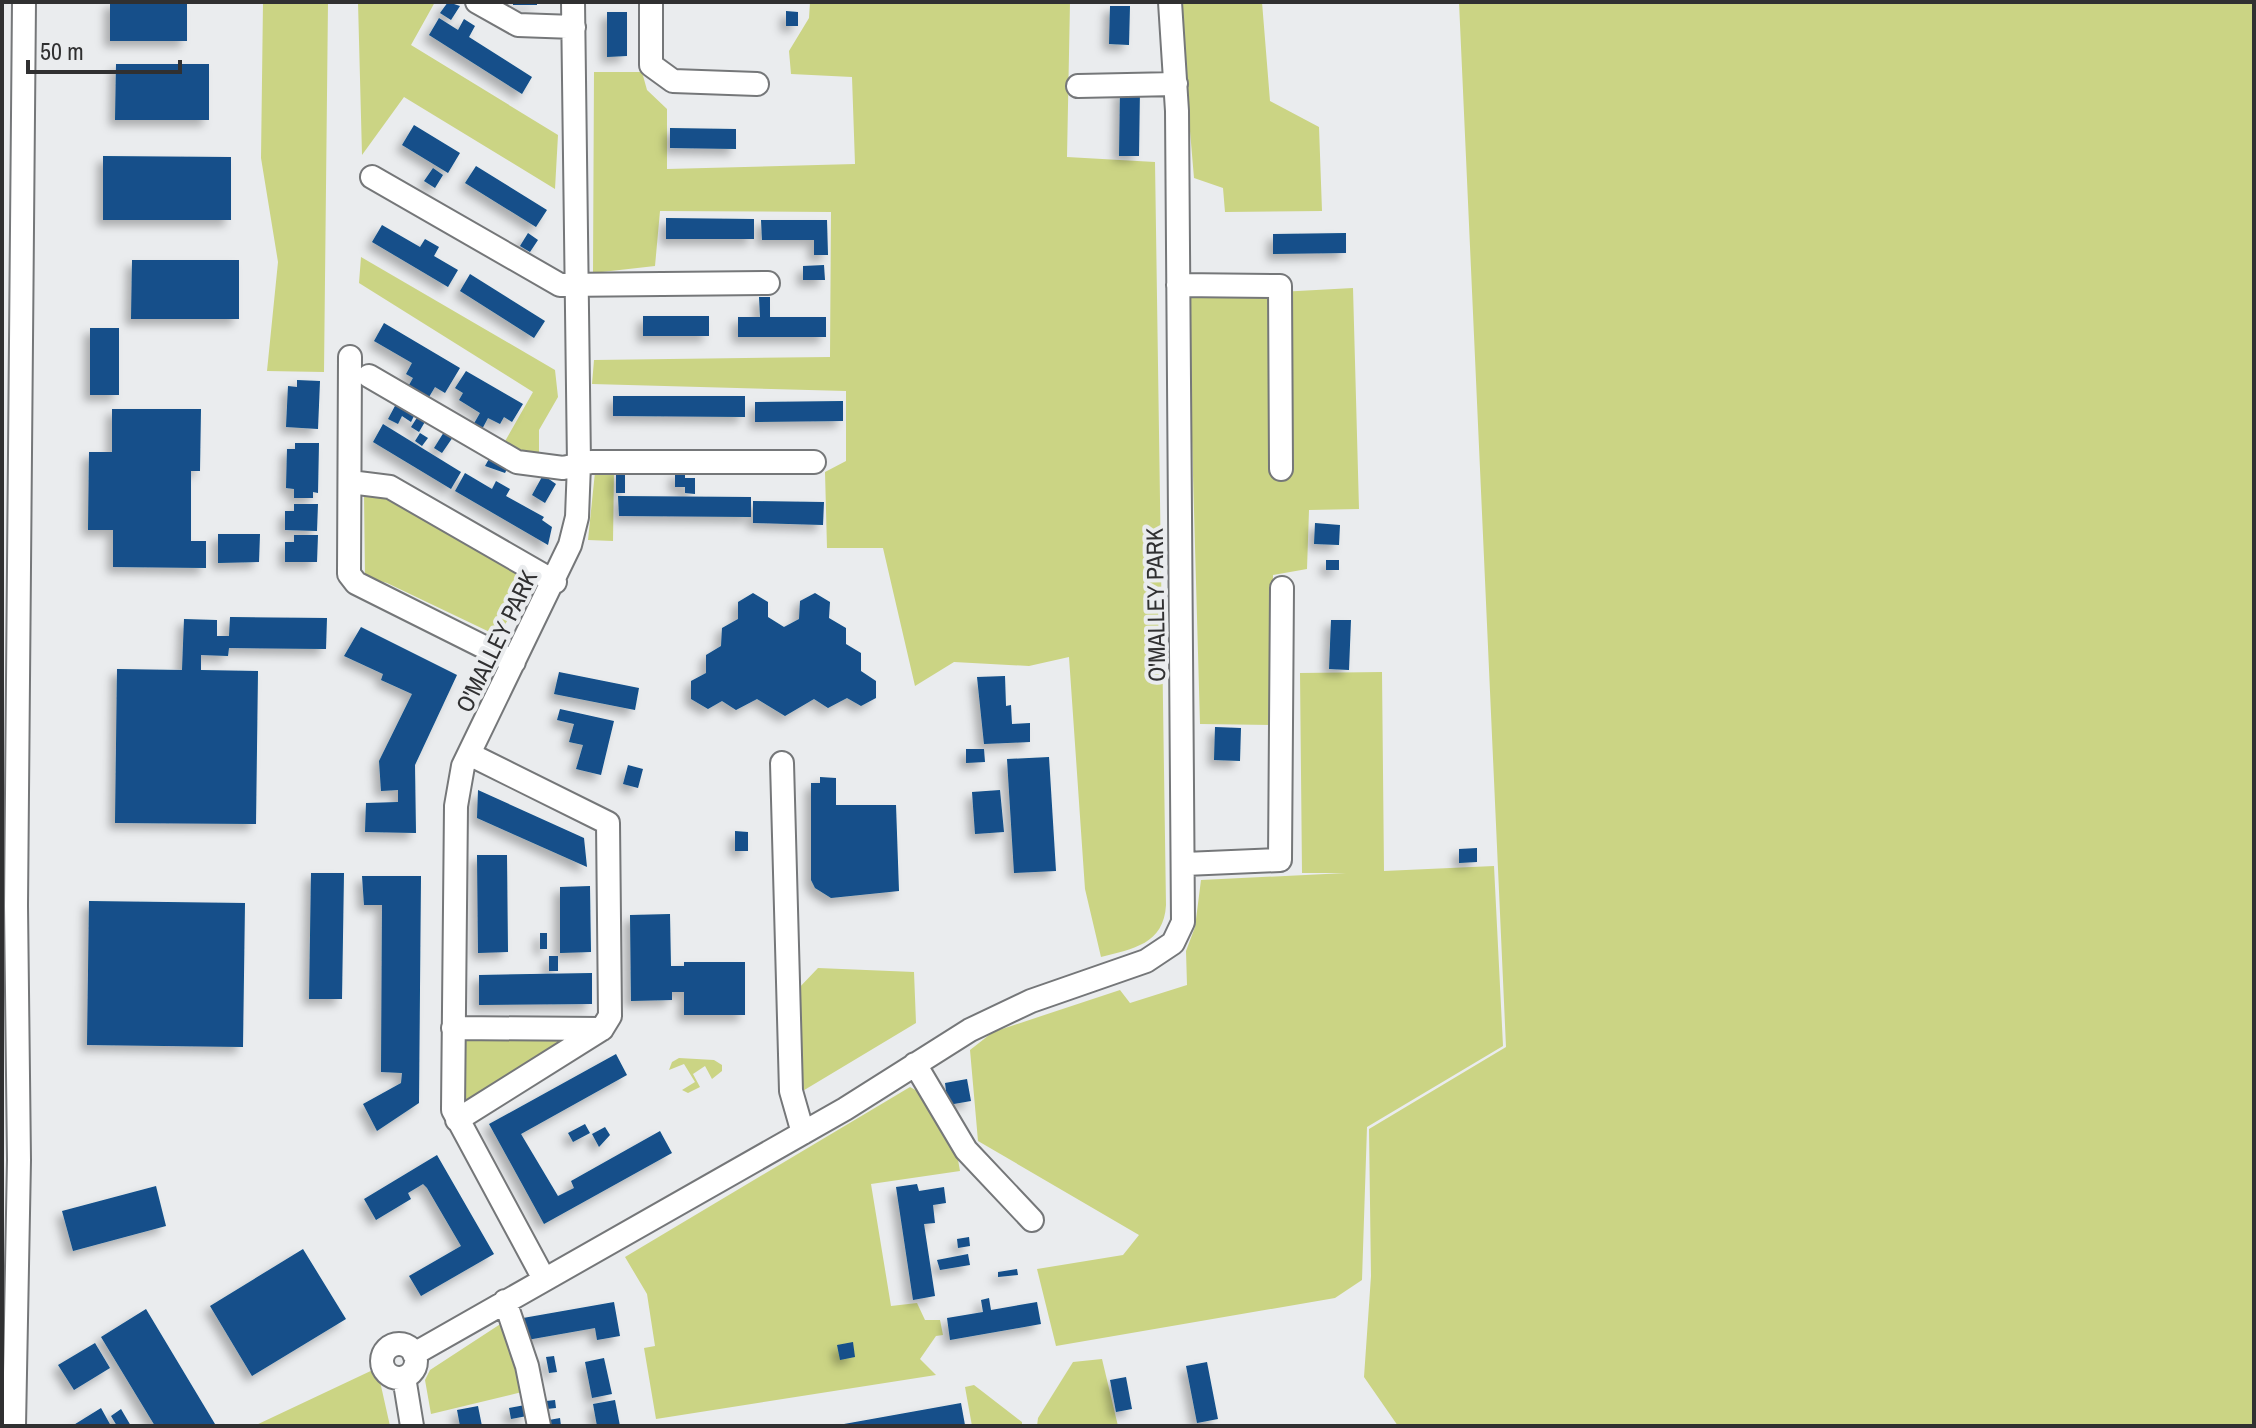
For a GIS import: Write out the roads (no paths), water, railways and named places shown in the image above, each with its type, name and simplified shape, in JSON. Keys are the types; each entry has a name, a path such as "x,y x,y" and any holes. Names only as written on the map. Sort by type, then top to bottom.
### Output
{"street":[{"path":"14,1426 19,1160 16,903 24,2"},
{"path":"477,2 518,25 574,27"},
{"name":"O'MALLEY PARK","path":"544,1279 457,1120 452,1094 457,790 469,754 555,582 577,517 579,464 573,2"},
{"path":"651,2 651,65 673,81 757,84"},
{"name":"O'MALLEY PARK","path":"412,1426 404,1377 393,1376 385,1369 385,1352 399,1344 414,1354 803,1133 936,1050 1031,1001 1161,953 1173,943 1183,922 1185,864 1176,84 1170,2"},
{"path":"1078,86 1176,84"},
{"path":"372,177 560,285 768,283"},
{"path":"1178,285 1280,286 1281,469"},
{"path":"350,357 349,574 356,583 514,662"},
{"path":"369,376 517,462 563,468 579,464 814,462"},
{"path":"350,482 390,487 555,582"},
{"path":"1185,864 1280,860 1282,588"},
{"path":"457,1120 602,1029 610,1016 608,823 469,754"},
{"path":"782,763 791,1091 803,1133"},
{"path":"453,1028 602,1029"},
{"path":"915,1064 966,1150 1032,1220"},
{"path":"505,1301 527,1366 539,1426"}]}
